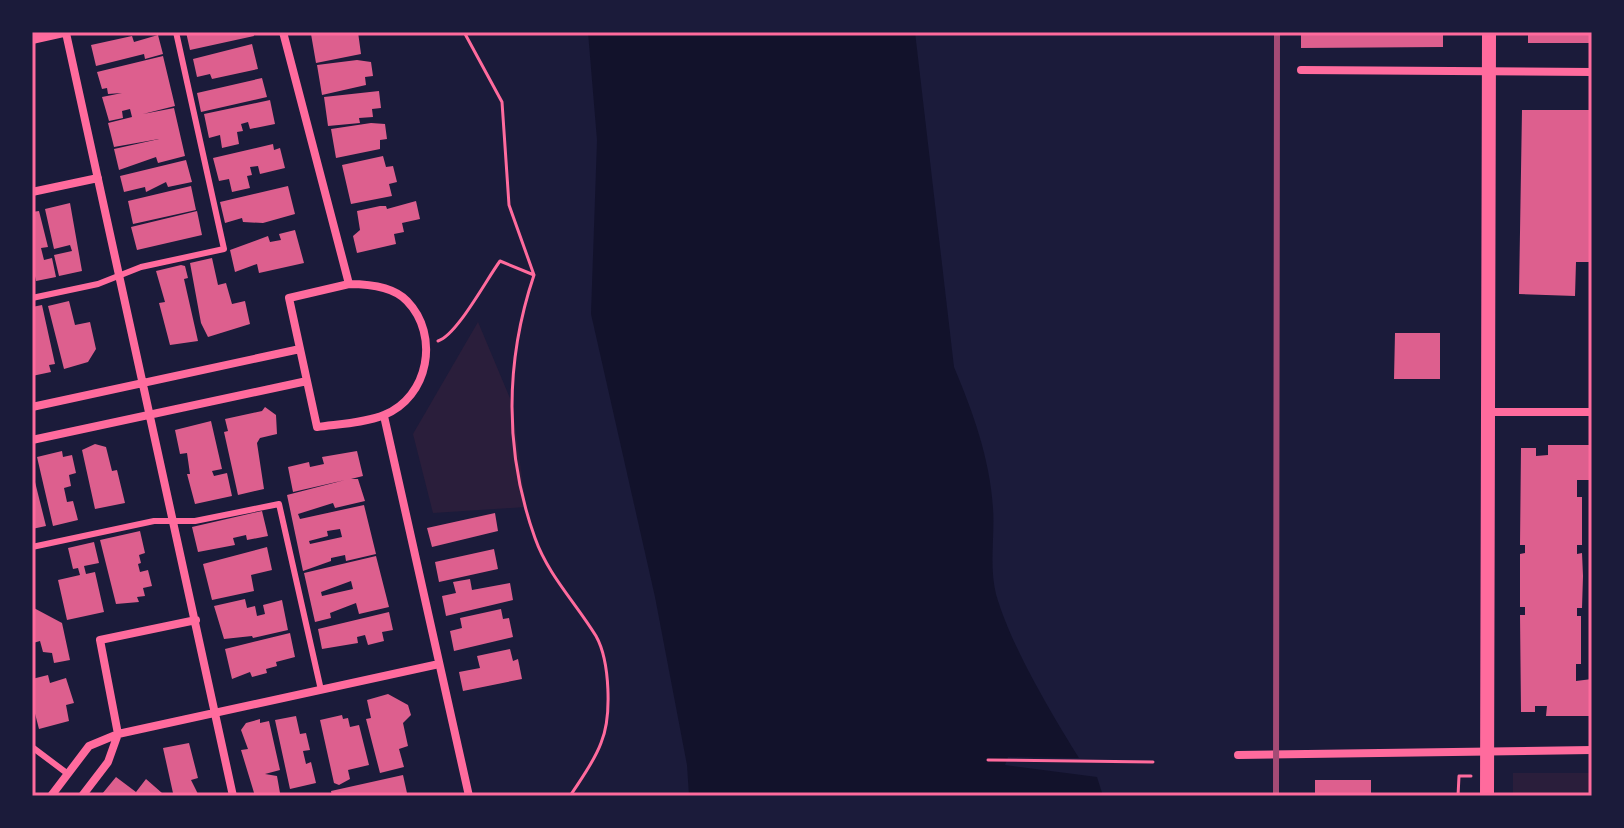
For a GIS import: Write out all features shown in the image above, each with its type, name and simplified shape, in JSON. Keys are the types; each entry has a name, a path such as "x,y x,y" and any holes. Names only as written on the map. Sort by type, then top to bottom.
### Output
{"street":[{"path":"32,40 67,32 233,796"},
{"path":"283,32 349,284"},
{"path":"1487,796 1489,32"},
{"path":"1301,70 1592,72"},
{"path":"32,192 98,178"},
{"path":"349,284 375,284 407,300 426,332 427,344 426,361 417,385 405,401 384,416 317,427 289,298 349,284"},
{"path":"32,407 300,349"},
{"path":"32,440 307,381"},
{"path":"1489,412 1592,412"},
{"path":"384,416 469,796"},
{"path":"82,796 108,762 118,734 100,640 196,620"},
{"path":"51,796 89,746 118,734 439,664"},
{"path":"1238,755 1487,749 1592,750"}],"lane":[{"path":"32,298 98,284 141,267 224,249 176,32"},
{"path":"32,547 154,521 195,521 279,504 321,690"},
{"path":"32,747 68,774"}],"path":[{"path":"464,32 502,102 509,205 534,275 523,307 512,386 512,450 536,540 550,571 598,639 609,685 603,741 570,796"},
{"path":"427,344 446,338 500,261 534,275"},
{"path":"988,760 1153,762"},
{"path":"1458,796 1459,776 1467,777"}],"shaded area":[{"path":"588,32 915,32 954,367 980,436 991,490 996,594 1021,656 1079,758 1008,757 1005,765 1097,777 1103,796 689,796 687,765 655,597 591,314 597,140"},
{"path":"478,322 512,403 526,507 433,513 413,434"},
{"path":"1513,773 1592,773 1592,796 1513,796"}],"building":[{"path":"186,32 253,32 254,36 190,50"},
{"path":"358,32 361,54 316,63 311,34"},
{"path":"1301,32 1443,32 1443,47 1301,48"},
{"path":"1528,32 1592,32 1592,43 1528,43"},
{"path":"158,35 163,54 145,59 144,54 96,66 91,45 132,36 134,42"},
{"path":"252,44 258,69 212,79 210,74 197,77 193,59"},
{"path":"163,56 175,106 143,114 174,108 185,156 158,163 156,157 119,170 114,149 159,139 114,147 108,123 132,117 130,109 122,111 123,118 109,121 102,97 122,93 108,94 107,88 102,89 97,72"},
{"path":"357,60 371,62 373,76 365,77 366,85 322,95 317,65"},
{"path":"262,78 267,97 201,112 197,93"},
{"path":"379,91 381,108 372,109 373,117 359,118 360,123 328,126 324,97"},
{"path":"270,100 275,124 250,129 248,122 241,124 243,131 237,132 239,144 222,148 220,135 209,138 204,114"},
{"path":"1522,110 1592,110 1592,262 1576,262 1575,296 1519,294"},
{"path":"385,124 387,139 380,140 380,149 336,158 331,129"},
{"path":"273,144 274,150 280,148 285,168 260,174 258,166 250,167 252,175 247,176 250,188 232,192 229,179 219,181 213,158"},
{"path":"383,156 386,167 393,166 397,182 389,184 392,196 351,204 342,165"},
{"path":"186,160 192,182 168,187 166,182 146,192 145,187 124,192 120,176"},
{"path":"191,186 196,210 133,224 128,201"},
{"path":"288,186 295,214 263,223 243,222 242,218 225,223 220,202"},
{"path":"416,201 420,219 402,223 404,232 394,234 396,244 357,253 353,236 360,230 357,211 380,206 387,209"},
{"path":"70,203 82,271 59,276 54,255 72,251 70,245 54,249 45,209"},
{"path":"39,211 48,247 41,248 44,260 52,258 56,277 36,281 32,262 32,212"},
{"path":"197,211 202,235 137,250 131,227"},
{"path":"295,230 304,263 259,273 257,264 235,272 230,250 268,236 270,242 281,240 279,234"},
{"path":"212,258 218,285 226,283 232,304 245,301 250,324 208,337 201,323 190,263"},
{"path":"185,266 188,278 184,279 198,341 170,345 159,303 165,302 156,271"},
{"path":"69,301 75,325 90,322 96,349 88,362 64,369 48,306"},
{"path":"42,305 55,364 49,365 51,372 32,376 35,351 32,307"},
{"path":"1395,333 1440,333 1440,379 1394,379"},
{"path":"265,407 276,415 277,434 260,438 257,443 264,489 238,495 224,432 228,431 225,419 262,411"},
{"path":"211,421 222,469 212,471 214,476 227,473 232,496 195,504 187,474 190,474 187,453 180,454 175,430"},
{"path":"95,444 106,447 112,471 117,470 125,503 95,509 82,450"},
{"path":"1548,445 1592,445 1592,480 1577,480 1577,497 1582,497 1582,545 1577,545 1577,554 1582,553 1583,576 1582,608 1577,608 1577,616 1581,616 1581,664 1576,664 1576,681 1592,679 1592,716 1546,716 1547,706 1535,706 1535,712 1521,712 1520,615 1525,615 1525,607 1520,607 1520,554 1525,553 1525,545 1520,545 1521,448 1536,448 1536,456 1548,455"},
{"path":"62,451 63,457 72,455 76,473 69,475 71,486 64,488 67,502 73,501 78,520 53,526 37,457"},
{"path":"357,451 363,476 351,479 358,479 365,501 335,508 333,503 298,514 300,519 364,505 376,554 346,561 345,555 331,558 331,561 303,571 287,495 345,480 293,492 288,467 309,462 310,467 324,464 322,457","holes":["340,529 342,537 310,544 309,541 328,536 327,531"]},
{"path":"32,470 46,526 32,529"},
{"path":"262,511 268,536 247,540 246,535 233,538 235,545 198,552 192,527"},
{"path":"495,513 498,531 432,547 427,528"},
{"path":"140,531 145,553 139,555 141,563 138,564 140,572 148,570 152,586 143,588 145,596 137,597 139,602 116,604 100,540"},
{"path":"94,542 99,563 84,566 86,574 95,572 104,612 67,620 58,580 80,575 78,568 73,569 68,548"},
{"path":"267,547 272,570 251,575 254,591 212,600 203,564"},
{"path":"494,549 498,569 439,582 435,562"},
{"path":"376,556 389,607 359,614 356,603 330,613 331,618 315,622 304,573","holes":["351,581 353,589 322,596 321,592"]},
{"path":"470,579 472,590 510,583 513,600 446,616 442,596 456,593 453,582"},
{"path":"245,599 247,608 255,606 257,616 265,614 263,605 282,600 288,630 253,638 224,639 214,606"},
{"path":"32,607 62,623 70,660 54,663 52,653 43,652 40,641 33,643"},
{"path":"501,609 503,619 509,618 513,637 454,651 450,631 462,628 460,618"},
{"path":"389,612 393,630 382,632 384,641 368,645 365,635 357,637 358,643 322,649 318,629"},
{"path":"290,633 295,657 276,662 277,666 266,669 267,673 252,677 250,672 232,679 225,649"},
{"path":"510,649 513,661 518,659 522,679 463,691 459,672 480,668 477,656"},
{"path":"48,675 50,683 66,678 74,703 66,705 69,721 39,729 32,702 32,679"},
{"path":"388,694 408,705 411,715 403,723 408,746 399,749 404,767 380,773 366,719 371,718 367,700"},
{"path":"342,715 343,719 348,718 350,727 359,725 369,765 348,770 350,779 339,785 334,783 320,720"},
{"path":"296,716 300,734 306,733 310,750 303,751 306,764 311,762 316,783 290,789 275,720"},
{"path":"260,719 260,723 269,721 280,770 265,774 277,776 280,793 274,796 255,796 241,750 248,749 241,730 246,723"},
{"path":"189,743 198,778 191,780 199,796 178,796 173,793 163,748"},
{"path":"403,775 407,793 403,796 332,796 331,791"},
{"path":"116,777 136,792 146,779 162,793 160,796 102,794"},
{"path":"1315,780 1371,780 1371,796 1315,796"}],"railway":[{"path":"1276,796 1277,32"}]}
